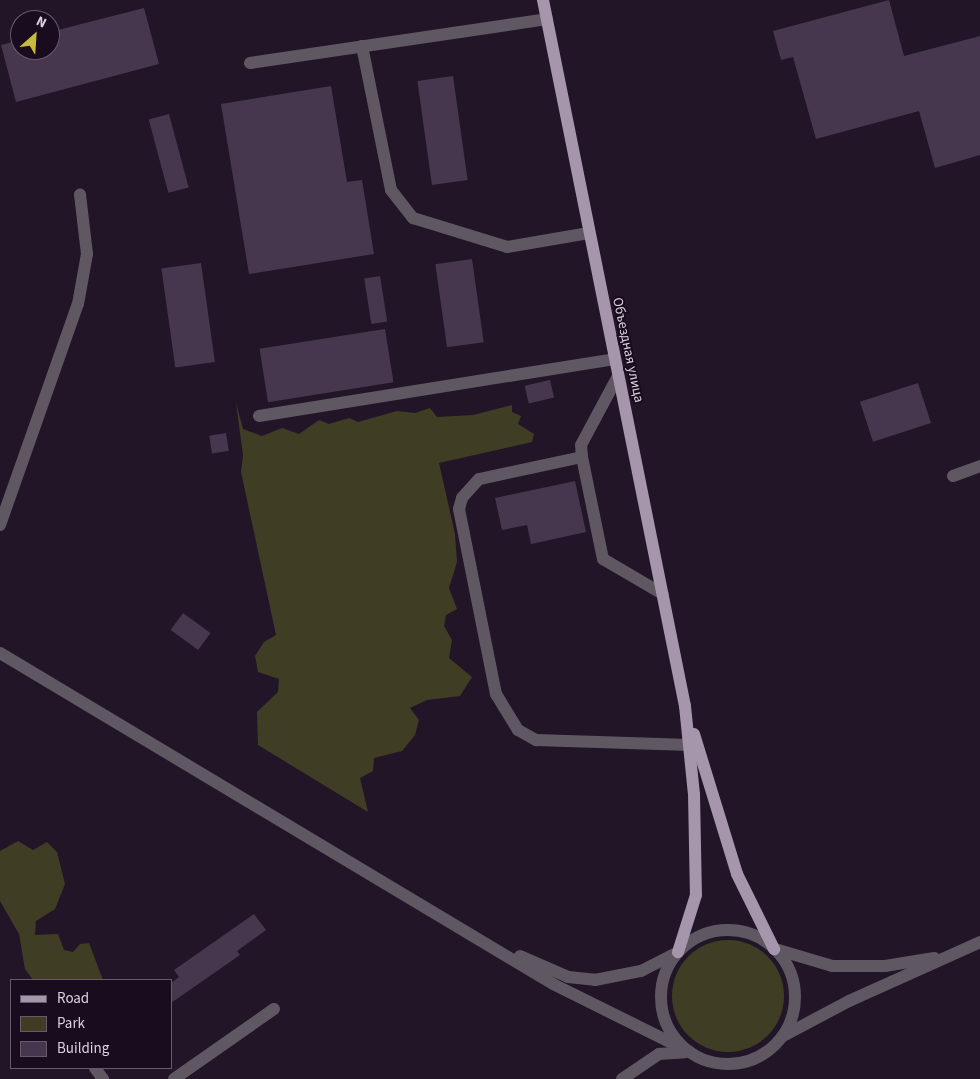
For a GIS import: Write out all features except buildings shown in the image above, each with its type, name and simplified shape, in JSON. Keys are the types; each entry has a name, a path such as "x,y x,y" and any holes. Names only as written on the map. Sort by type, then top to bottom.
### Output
{"main road":[{"name":"Объездная улица","path":"543,0 685,706"},
{"path":"678,952 696,895 690,745 685,706"},
{"path":"685,706 737,874 774,949"}],"street":[{"path":"250,63 547,19"},
{"path":"362,46 392,190 414,218 507,247 589,233"},
{"path":"0,525 78,304 87,254 80,194"},
{"path":"258,416 614,359"},
{"path":"618,376 581,445 582,458 603,559 662,594"},
{"path":"582,458 479,479 462,498 459,509 496,694 518,730 536,740 690,745"},
{"path":"953,476 980,466"},
{"path":"0,653 553,984 714,1063 741,1063 765,1053 785,1035 946,956 980,942"},
{"path":"464,929 558,974 582,979 625,976 678,952 697,937 726,930 755,936 774,949 832,966 857,967 946,956"},
{"path":"774,949 794,983 794,1010 785,1035"},
{"path":"652,1058 662,1038 662,986 678,952"},
{"path":"174,1079 274,1008"},
{"path":"663,1014 670,1032 690,1052"},
{"path":"622,1079 652,1058 666,1052 690,1052"}],"green space":[{"path":"236,403 243,429 262,436 282,428 299,434 319,420 329,424 349,418 358,422 397,411 415,413 430,408 437,417 473,415 512,405 512,412 521,416 518,424 534,434 532,442 439,463 455,534 457,562 449,588 457,609 446,615 444,626 452,640 449,658 472,677 460,696 427,700 410,708 419,720 415,735 402,751 374,758 373,771 360,778 368,812 258,745 257,712 278,692 279,679 258,672 255,656 264,642 276,635 241,472 243,455"},
{"path":"18,841 33,850 47,842 57,852 65,884 55,909 36,921 35,935 58,934 64,950 73,952 80,944 89,943 103,979 32,979 25,969 19,934 0,901 0,851"},
{"path":"728,940 749,944 768,956 780,975 784,996 780,1017 768,1036 749,1048 728,1052 707,1048 688,1036 676,1017 672,996 676,975 688,956 707,944"}]}
